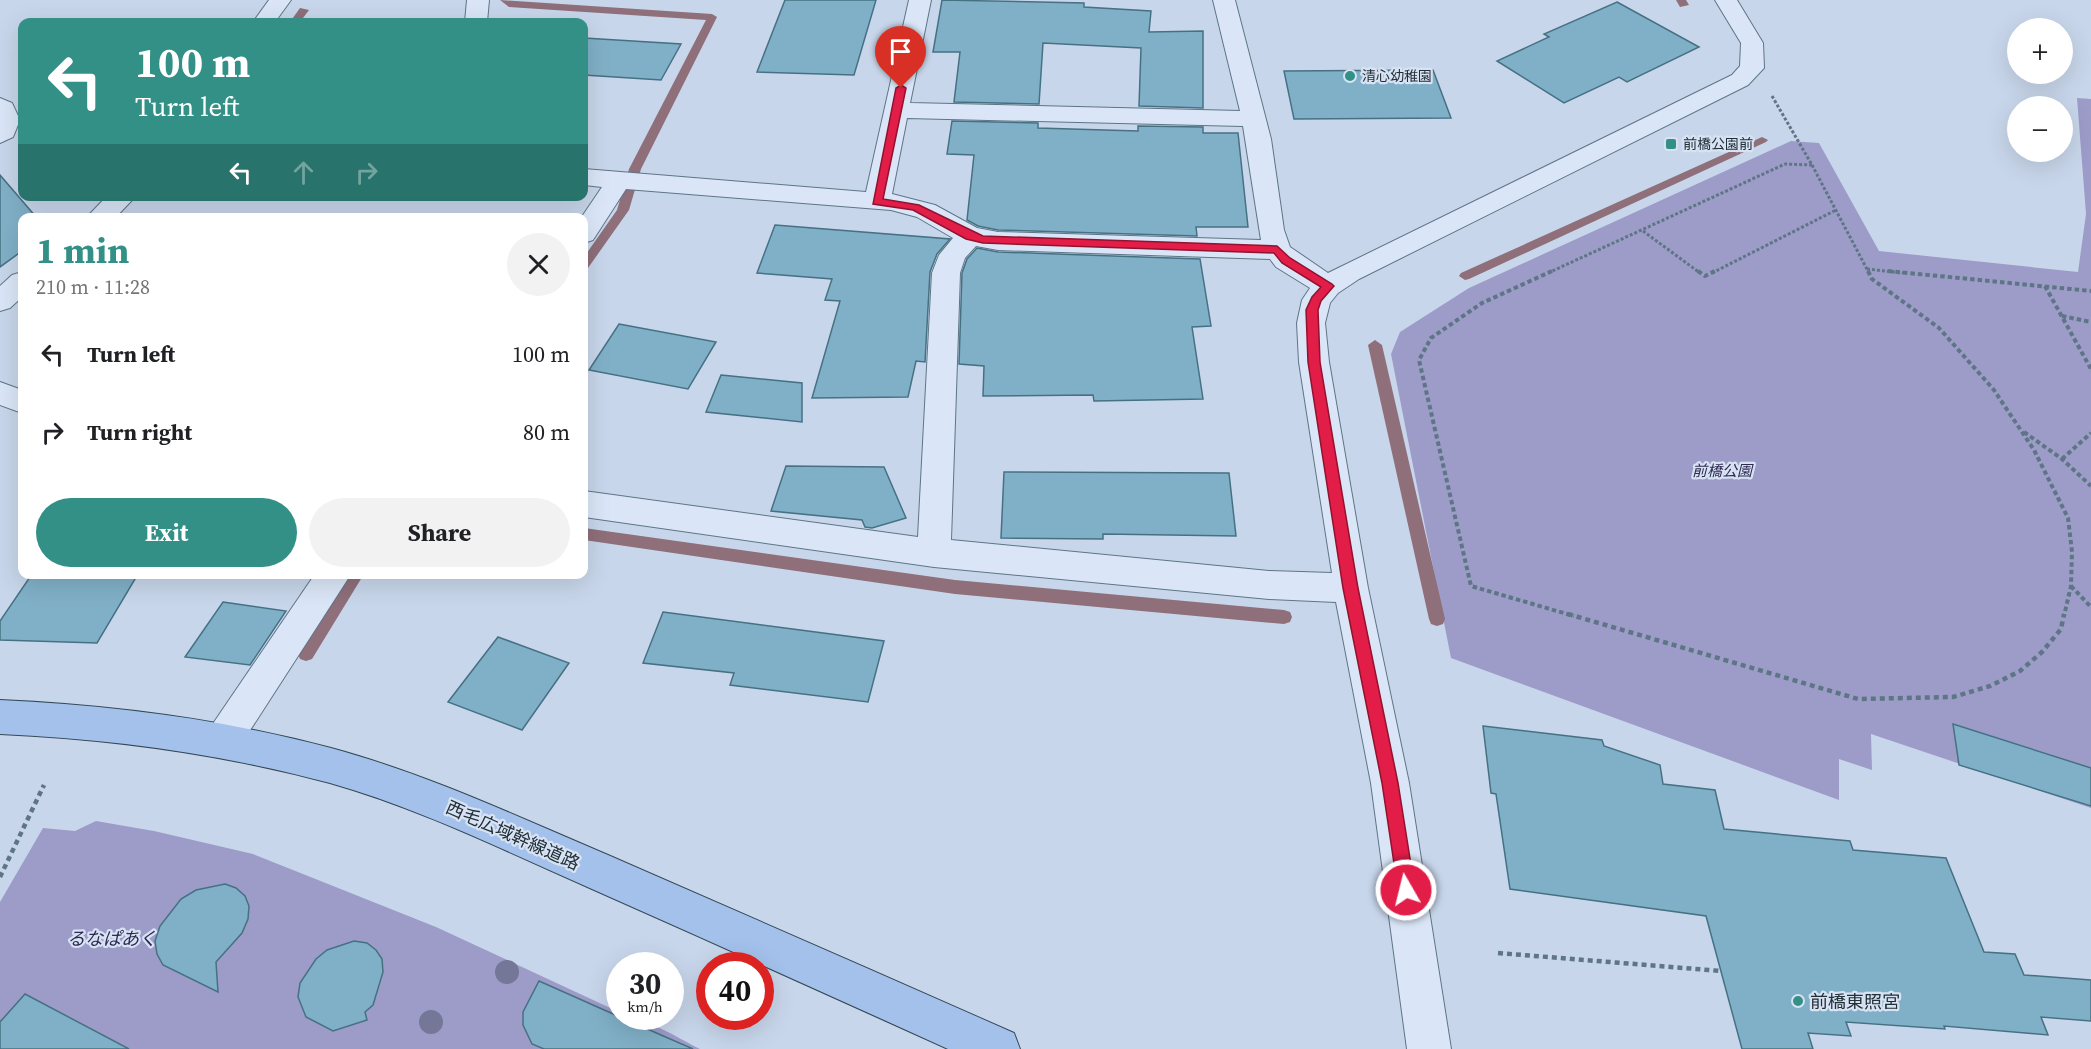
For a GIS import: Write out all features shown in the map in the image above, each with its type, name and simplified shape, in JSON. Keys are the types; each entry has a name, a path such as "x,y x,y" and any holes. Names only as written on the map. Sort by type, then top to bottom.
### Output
{"main road":[{"name":"西毛広域幹線道路","path":"0,717 147,728 223,740 300,758 439,802 776,948 998,1049"}],"street":[{"path":"267,18 280,0"},
{"path":"877,201 920,0"},
{"path":"1224,0 1259,139 1271,230 1277,250 1286,261 1328,286"},
{"path":"1429,1049 1390,783 1350,588 1311,337 1312,310 1316,300 1328,286 1349,272 1740,81 1752,68 1752,43 1726,0"},
{"path":"0,105 7,111 9,120 6,130 0,135"},
{"path":"896,110 1253,119"},
{"path":"0,140 18,142"},
{"path":"588,177 877,201 916,207 970,236 998,241 1277,250"},
{"path":"588,228 619,180"},
{"path":"104,213 118,201"},
{"path":"934,553 946,273 953,255 970,236"},
{"path":"0,301 18,285"},
{"path":"0,393 18,400"},
{"path":"588,505 934,553 1269,585 1350,588"},
{"path":"223,740 331,579"}],"path":[{"path":"1770,93 1813,165 1872,279 1939,328 1994,390 2021,430 2068,518 2072,552 2071,586 2061,629 2042,652 2020,671 1990,686 1953,697 1907,700 1858,699 1471,586 1419,360 1431,338 1482,303 1785,164 1813,165"},
{"path":"1642,231 1705,276 1836,210"},
{"path":"1867,268 2091,291"},
{"path":"2045,286 2091,369"},
{"path":"2062,315 2091,322"},
{"path":"2021,430 2062,459 2091,486"},
{"path":"2062,459 2091,432"},
{"path":"2071,586 2091,607"},
{"path":"0,877 44,785"},
{"path":"1498,953 1721,971"}],"green space":[{"name":"前橋公園","path":"2077,98 2091,99 2091,808 1871,734 1872,770 1839,759 1839,800 1451,658 1391,354 1400,332 1469,288 1791,141 1819,143 1879,251 2078,272 2086,214"},
{"name":"るなぱあく","path":"96,821 154,831 253,854 436,927 606,1006 606,1030 663,1030 700,1049 0,1049 0,902 43,828 75,831"}],"building":[{"path":"785,0 876,0 854,75 757,72"},
{"path":"942,0 1084,3 1084,7 1151,11 1149,32 1203,31 1203,108 1139,106 1141,48 1043,43 1039,104 954,102 960,52 933,52"},
{"path":"1617,2 1699,47 1627,82 1619,77 1564,103 1497,61 1549,37 1544,34"},
{"path":"588,38 681,44 661,80 588,75"},
{"path":"1433,70 1451,118 1294,119 1284,71"},
{"path":"952,121 1038,123 1038,128 1138,131 1138,126 1203,127 1203,133 1238,133 1248,227 1196,227 1197,236 998,230 978,226 967,220 974,155 947,154"},
{"path":"0,175 18,196 18,201 22,201 33,213 18,213 18,254 0,267"},
{"path":"775,225 950,239 937,254 930,272 925,362 916,361 908,397 812,398 840,301 825,300 832,279 757,273"},
{"path":"977,248 998,252 1200,259 1211,326 1192,327 1203,399 1094,401 1093,395 983,396 984,366 959,364 962,273 967,259"},
{"path":"619,324 716,342 688,389 589,370"},
{"path":"721,375 802,383 802,422 706,412"},
{"path":"786,466 884,467 906,518 872,528 865,527 862,520 771,511"},
{"path":"1004,472 1229,473 1236,536 1103,534 1103,539 1001,538"},
{"path":"29,579 135,579 97,643 0,640 0,621"},
{"path":"223,602 286,611 250,665 185,657"},
{"path":"663,612 884,641 868,702 730,685 734,673 643,663"},
{"path":"498,637 569,663 522,730 448,702"},
{"path":"1953,724 2091,768 2091,806 1959,765"},
{"path":"1483,726 1602,740 1604,746 1660,765 1663,784 1715,790 1724,829 1850,841 1853,850 1946,858 1984,952 2015,954 2024,975 2091,980 2091,1021 2041,1017 2048,1035 1944,1026 1945,1029 1846,1022 1851,1036 1808,1033 1813,1049 1742,1049 1706,916 1510,889 1496,794 1491,793"},
{"path":"225,884 236,888 245,896 249,906 248,919 242,933 216,962 218,992 163,965 157,954 155,941 160,926 181,899 196,890"},
{"path":"354,941 367,943 376,950 382,959 383,972 373,1005 365,1012 367,1020 333,1031 306,1017 298,997 300,983 316,959 327,950"},
{"path":"539,981 606,1011 606,1030 650,1030 693,1049 544,1049 532,1044 523,1025 523,1012"},
{"path":"25,994 129,1049 0,1049 0,1022"}],"waterway":[{"path":"505,0 509,4 712,17 635,169 623,210 588,259"},
{"path":"1681,0 1684,5"},
{"path":"298,18 304,10"},
{"path":"1465,276 1762,140"},
{"path":"1375,345 1437,619"},
{"path":"588,535 955,587 1284,617"},
{"path":"306,654 354,579"}],"place":[{"name":"清心幼稚園","path":"1350,76"},
{"name":"前橋公園前","path":"1671,144"},
{"name":"前橋東照宮","path":"1798,1001"}],"route":[{"path":"901,88 877,201 916,207 970,236 998,241 1277,250 1286,261 1328,286 1316,300 1312,310 1311,337 1314,362 1350,588 1390,783 1406,890"}]}
